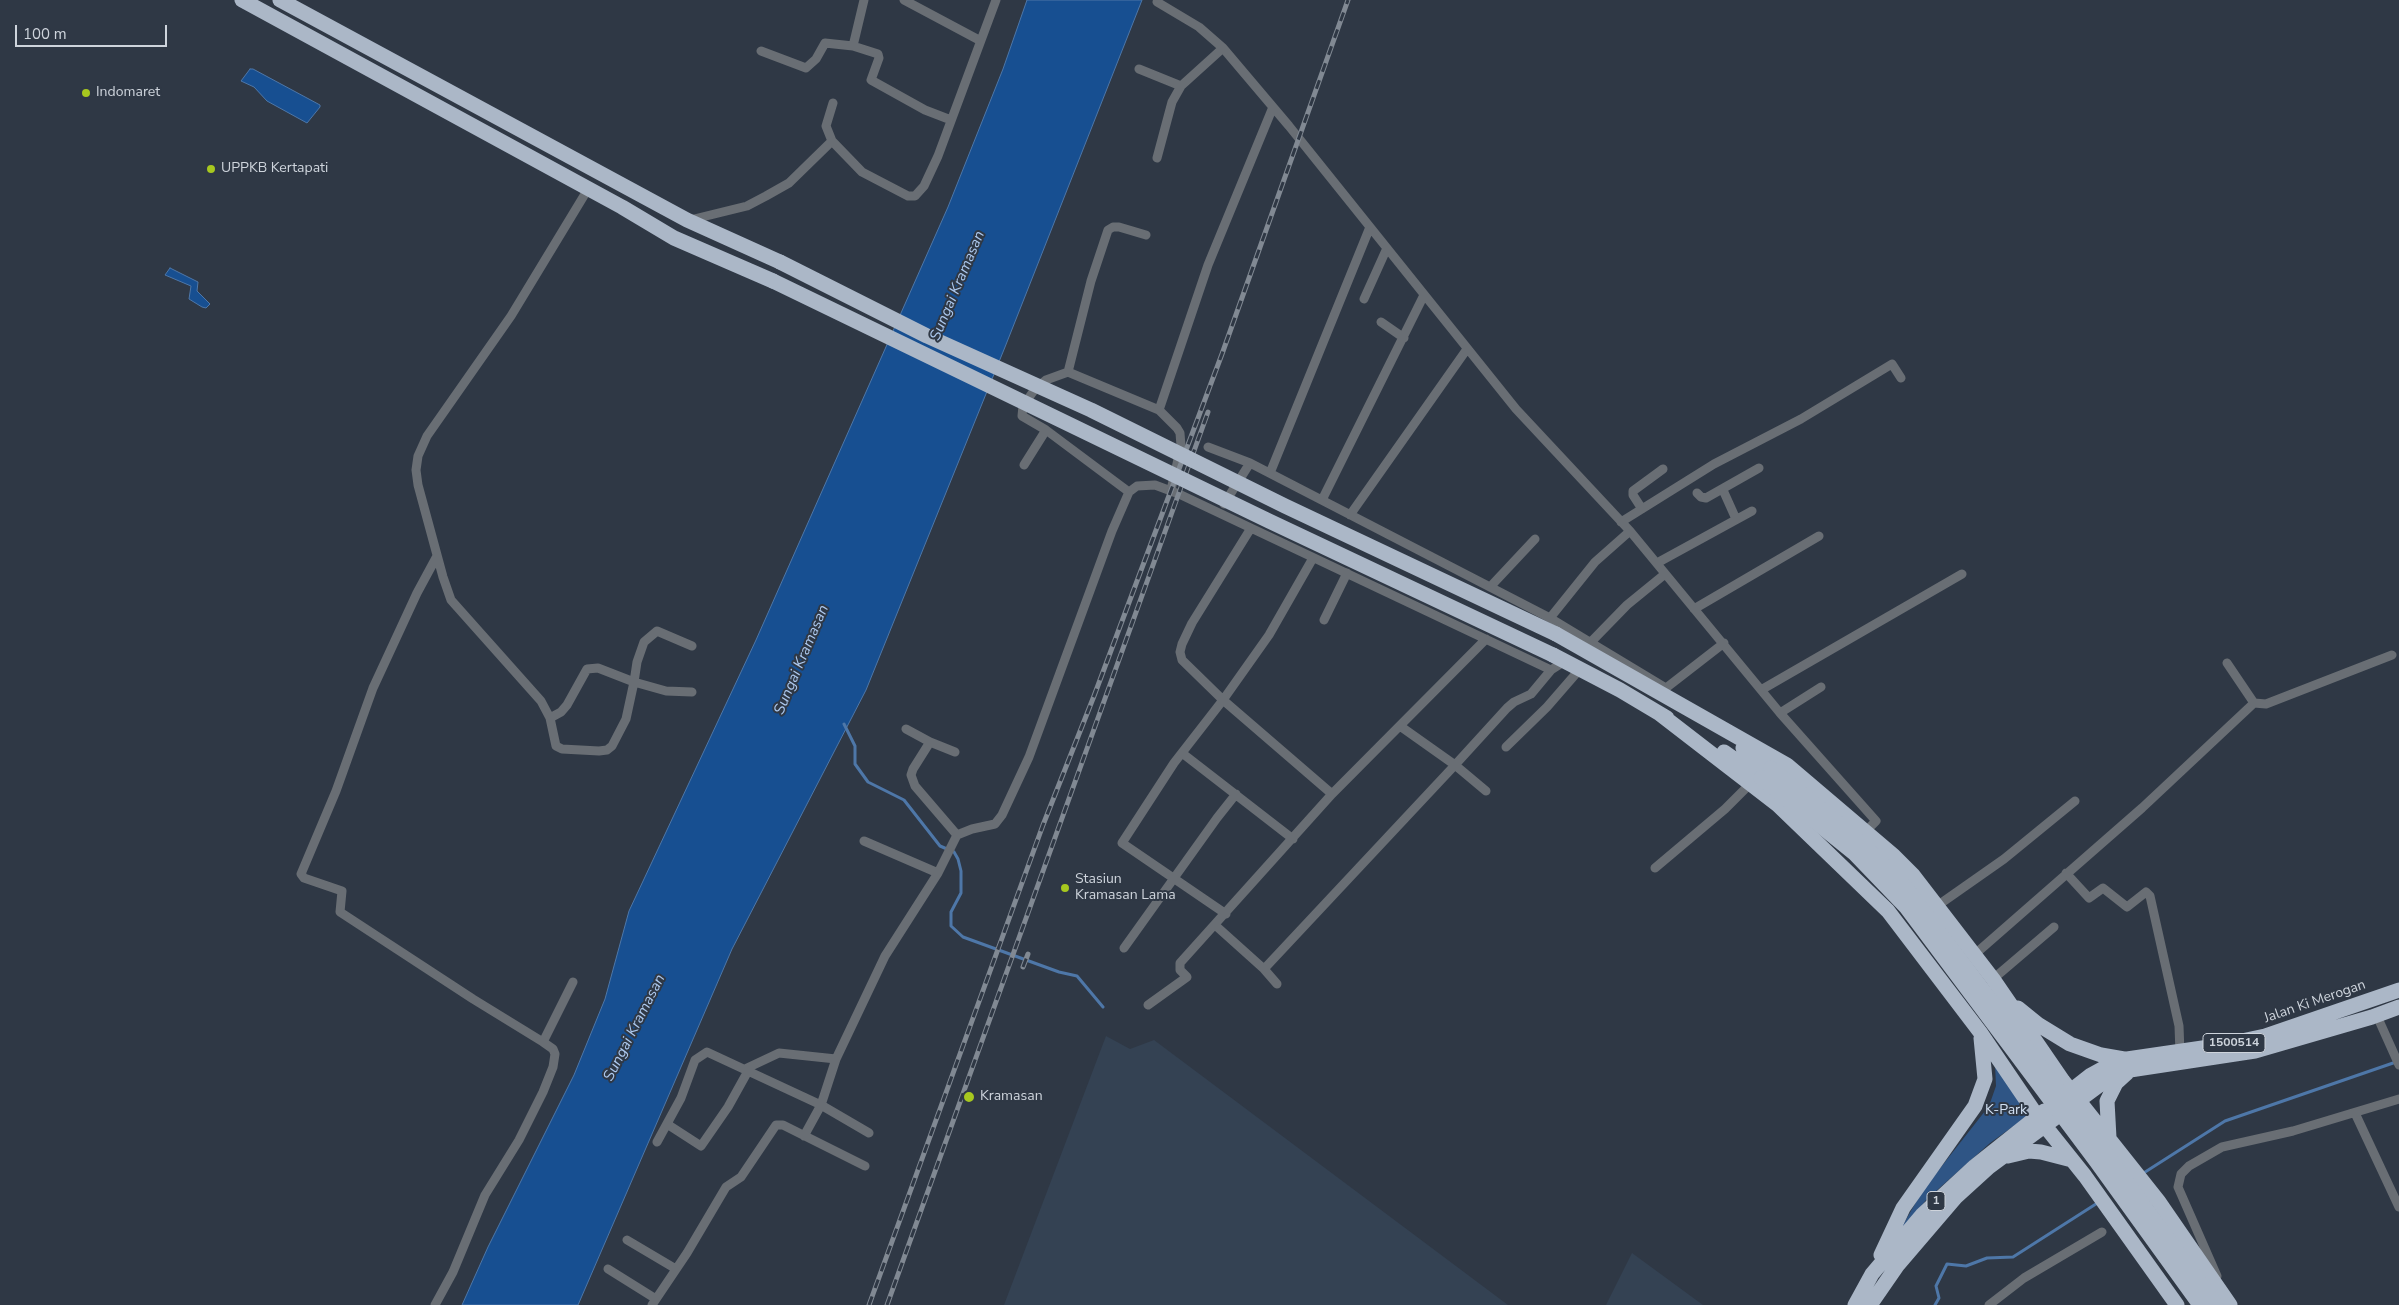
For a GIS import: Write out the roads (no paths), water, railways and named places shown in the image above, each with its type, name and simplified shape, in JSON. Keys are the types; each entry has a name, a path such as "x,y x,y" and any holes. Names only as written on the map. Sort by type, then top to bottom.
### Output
{"highway":[{"path":"242,0 588,188 674,238 773,281 1556,662 1580,669 1717,747 1862,842 1904,885 2105,1152 2225,1304"},
{"path":"280,0 688,220 780,262 927,336 1091,410 1285,506 1556,634 1667,693 1787,764 1866,830 1913,875 2159,1202 2225,1304"},
{"path":"1667,693 1761,776 1855,854 1906,907 2096,1161 2200,1305"},
{"path":"1761,776 1778,805 1888,911 1980,1032 2041,1121 2085,1176 2177,1305"},
{"name":"Jalan Ki Merogan","path":"2079,1094 2109,1078 2128,1065 2265,1036 2399,990"},
{"path":"2004,995 2039,1025 2070,1044 2128,1065 2107,1101 2113,1143"},
{"name":"Jalan Ki Merogan","path":"2128,1065 2256,1051 2377,1016 2399,1007"},
{"path":"1872,1274 1903,1208 1965,1122 1979,1098 1986,1069 1980,1032"},
{"name":"1","path":"1855,1305 1872,1274 1938,1199 1975,1166 2079,1094"},
{"name":"1","path":"1870,1305 1897,1266 1956,1197 2002,1158 2041,1121"},
{"path":"2002,1158 2017,1153 2041,1152 2072,1160"}],"street":[{"path":"853,46 864,0"},
{"path":"904,0 979,40"},
{"path":"833,103 826,126 832,141 862,172 908,196 915,196 929,176 979,40 996,0"},
{"path":"1157,2 1199,27 1223,48 1516,409 1630,531 1780,713 1876,821 1866,830"},
{"path":"761,51 806,68 816,59 825,43 853,46 878,54 879,58 871,80 925,110 951,120"},
{"path":"1157,158 1172,102 1181,86 1223,48"},
{"path":"1139,69 1181,86"},
{"path":"1159,410 1208,265 1273,108"},
{"path":"688,220 747,206 766,196 789,183 832,141"},
{"path":"588,188 511,316 427,436 418,456 416,470 418,485 451,600 541,701 550,718 554,742 559,748 607,750 616,742 626,719 640,651 647,636 657,631 692,646"},
{"path":"1068,372 1091,281 1108,230 1113,227 1119,227 1146,235"},
{"path":"1270,473 1370,228"},
{"path":"1364,298 1386,248"},
{"path":"1322,500 1424,295"},
{"path":"1381,322 1404,338"},
{"path":"1350,515 1468,349"},
{"path":"1621,522 1714,464 1801,419 1892,364 1901,378"},
{"path":"1129,492 1046,430 1022,416 1021,411 1036,389 1046,380 1068,372 1159,410 1177,428 1182,440 1171,490"},
{"path":"1024,465 1046,430"},
{"path":"1208,447 1250,463 1492,586 1550,618 1667,693 1724,644"},
{"path":"1217,514 1250,463"},
{"path":"1697,493 1704,498 1723,490 1759,468"},
{"path":"1642,509 1633,496 1633,491 1663,469"},
{"path":"804,1136 821,1105 836,1059 885,956 938,873 954,839 972,829 995,824 1006,807 1029,757 1112,531 1129,492 1137,486 1155,485 1171,490 1217,514 1251,528 1486,639 1556,662 1531,694 1514,702 1507,708 1264,969"},
{"path":"1723,490 1736,519"},
{"path":"1657,563 1752,511"},
{"path":"1251,528 1182,644 1180,652 1182,660 1223,700 1332,794"},
{"path":"1550,618 1595,562 1630,531"},
{"path":"1694,609 1819,536"},
{"path":"1492,586 1535,539"},
{"path":"435,1305 453,1272 485,1195 519,1140 549,1076 555,1051 340,912 342,891 304,878 301,874 336,791 373,688 417,593 437,556"},
{"path":"1226,914 1122,843 1182,753 1223,700 1269,635 1313,558"},
{"path":"1324,620 1347,573"},
{"path":"1590,643 1627,605 1665,574"},
{"path":"1761,690 1962,574"},
{"path":"1148,1006 1186,977 1180,970 1180,963 1332,794 1486,639"},
{"path":"1974,955 2142,808 2254,703 2266,704 2392,655"},
{"path":"2227,663 2254,703"},
{"path":"550,718 561,712 567,705 587,669 598,668 634,682 666,691 692,692"},
{"path":"1506,746 1547,707 1580,669"},
{"path":"1780,713 1821,687"},
{"path":"1400,726 1455,765 1486,791"},
{"path":"906,730 955,752"},
{"path":"930,742 913,769 912,781 954,839"},
{"path":"1182,753 1293,839"},
{"path":"1655,868 1761,776"},
{"path":"1124,948 1236,794"},
{"path":"1937,906 2004,859 2075,801"},
{"path":"864,841 938,873"},
{"path":"2066,873 2089,898 2103,888 2127,907 2146,892 2150,896 2179,1026 2180,1053"},
{"path":"1215,925 1264,969 1277,984"},
{"path":"1993,979 2054,927"},
{"path":"543,1042 573,982"},
{"path":"2377,1016 2399,1065"},
{"path":"657,1142 686,1089 695,1060 704,1053 715,1054 821,1105 869,1133"},
{"path":"667,1124 701,1146 728,1108 747,1070 779,1053 836,1059"},
{"path":"2225,1304 2180,1194 2178,1180 2182,1174 2189,1166 2222,1147 2293,1131 2399,1099"},
{"path":"2355,1113 2399,1207"},
{"path":"608,1269 654,1302 726,1187 741,1177 776,1125 783,1125 865,1166"},
{"path":"1989,1305 2024,1278 2102,1232"},
{"path":"626,1240 676,1269"}],"water":[{"name":"Sungai Kramasan","path":"1027,0 1142,0 1005,347 866,690 732,949 578,1305 462,1305 488,1247 574,1075 605,999 629,911 756,640 948,207 1003,69"},
{"path":"250,69 320,105 320,107 307,123 267,101 254,87 241,81"},
{"path":"170,268 198,282 197,291 210,304 206,308 189,299 191,286 165,275"}],"waterway":[{"path":"844,724 855,746 855,764 868,782 904,800 940,846 954,852 958,859 961,871 961,893 951,912 951,926 963,937 1059,972 1077,976 1103,1007"},
{"path":"2142,1174 2225,1121 2396,1062"},
{"path":"1935,1305 1939,1298 1936,1286 1947,1264 1966,1266 1987,1258 2013,1257 2099,1202"}],"railway":[{"path":"869,1305 1043,825 1094,696 1222,354 1348,0"},
{"path":"887,1305 1208,412"},
{"path":"1023,967 1028,954"}],"place":[{"name":"Indomaret","path":"86,93"},
{"name":"UPPKB Kertapati","path":"211,169"},
{"name":"Stasiun Kramasan Lama","path":"1065,888"},
{"name":"Kramasan","path":"969,1097"}],"park label":[{"name":"K-Park","path":"2006,1111"}]}
